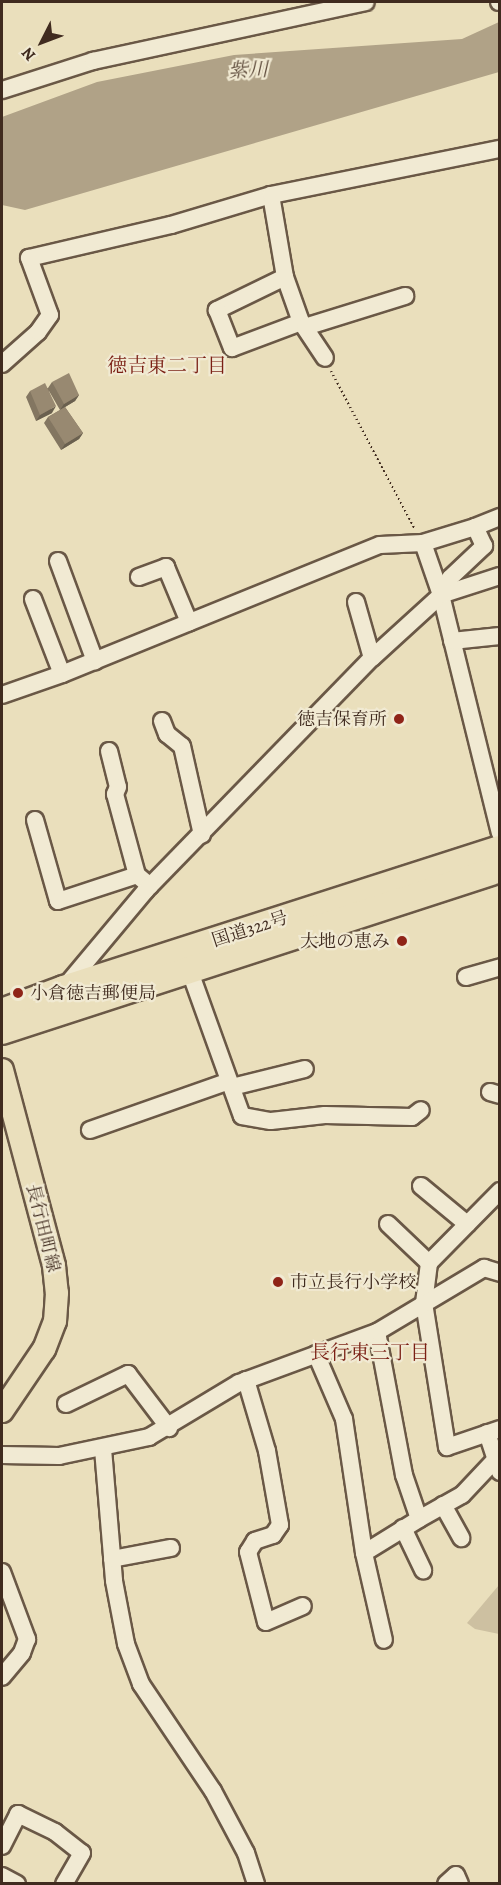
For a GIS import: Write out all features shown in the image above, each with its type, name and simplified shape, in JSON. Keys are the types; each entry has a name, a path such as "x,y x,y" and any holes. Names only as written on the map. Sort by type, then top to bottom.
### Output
{"highway":[{"name":"国道322号","path":"2,1012 64,989 500,849"},
{"name":"国道322号","path":"2,1031 500,869"}],"main road":[{"name":"長行田町線","path":"2,1070 54,1266 57,1293 55,1321 44,1349 2,1411"}],"street":[{"path":"2,90 93,61 366,2"},
{"path":"2,364 38,332 50,315 29,258 171,225 271,195 500,149"},
{"path":"271,195 285,277 303,324 324,358"},
{"path":"285,277 217,310 232,348 303,324 405,296"},
{"path":"2,695 95,661 381,545 423,543 500,517"},
{"path":"64,989 143,880 202,835 372,658 441,595 450,578 484,546 475,527"},
{"path":"423,543 441,595 500,833"},
{"path":"58,561 95,661"},
{"path":"139,578 166,567 189,622"},
{"path":"441,595 500,576"},
{"path":"33,599 62,674"},
{"path":"356,602 372,658"},
{"path":"452,641 500,636"},
{"path":"162,721 167,734 182,746 202,835"},
{"path":"109,751 118,787 115,794 143,880"},
{"path":"35,820 58,901 143,880"},
{"path":"466,977 500,967"},
{"path":"189,969 242,1116 271,1121 325,1115 412,1117 421,1110"},
{"path":"90,1130 231,1084 305,1069"},
{"path":"421,1186 467,1224"},
{"path":"363,1553 462,1495 497,1466 493,1431 447,1447 424,1303 429,1263 500,1191"},
{"path":"388,1224 429,1263"},
{"path":"2,1455 59,1456 103,1449 169,1428 246,1380 377,1332 484,1268 500,1273"},
{"path":"377,1332 404,1475 419,1519"},
{"path":"316,1354 344,1419 363,1553 384,1640"},
{"path":"66,1404 128,1374 169,1428"},
{"path":"246,1380 267,1451 280,1525 273,1535 255,1541 248,1552 266,1622 303,1606"},
{"path":"103,1449 119,1614 141,1684 213,1791 246,1853 256,1884"},
{"path":"443,1505 461,1538"},
{"path":"404,1528 423,1570"},
{"path":"112,1559 171,1548"},
{"path":"2,1572 27,1639 22,1653 2,1677"},
{"path":"2,1846 18,1814 55,1832 82,1853 64,1884"},
{"path":"446,1884 456,1875 460,1884"},
{"path":"2,1876 17,1884"}],"path":[{"path":"324,358 423,543"}],"shaded area":[{"path":"499,1585 499,1634 475,1629 467,1623"}],"water":[{"name":"紫川","path":"499,22 499,72 25,210 2,205 2,117 97,82 234,55 462,39"}],"building":[{"path":"69,373 79,395 64,404 52,382"},
{"path":"45,383 56,406 40,415 30,391"},
{"path":"65,407 83,433 65,444 48,417"}],"place":[{"name":"徳吉保育所","path":"399,719"},
{"name":"大地の恵み","path":"402,941"},
{"name":"小倉徳吉郵便局","path":"18,993"},
{"name":"市立長行小学校","path":"278,1282"}],"district":[{"name":"徳吉東二丁目","path":"167,365"},
{"name":"長行東三丁目","path":"370,1352"}]}
